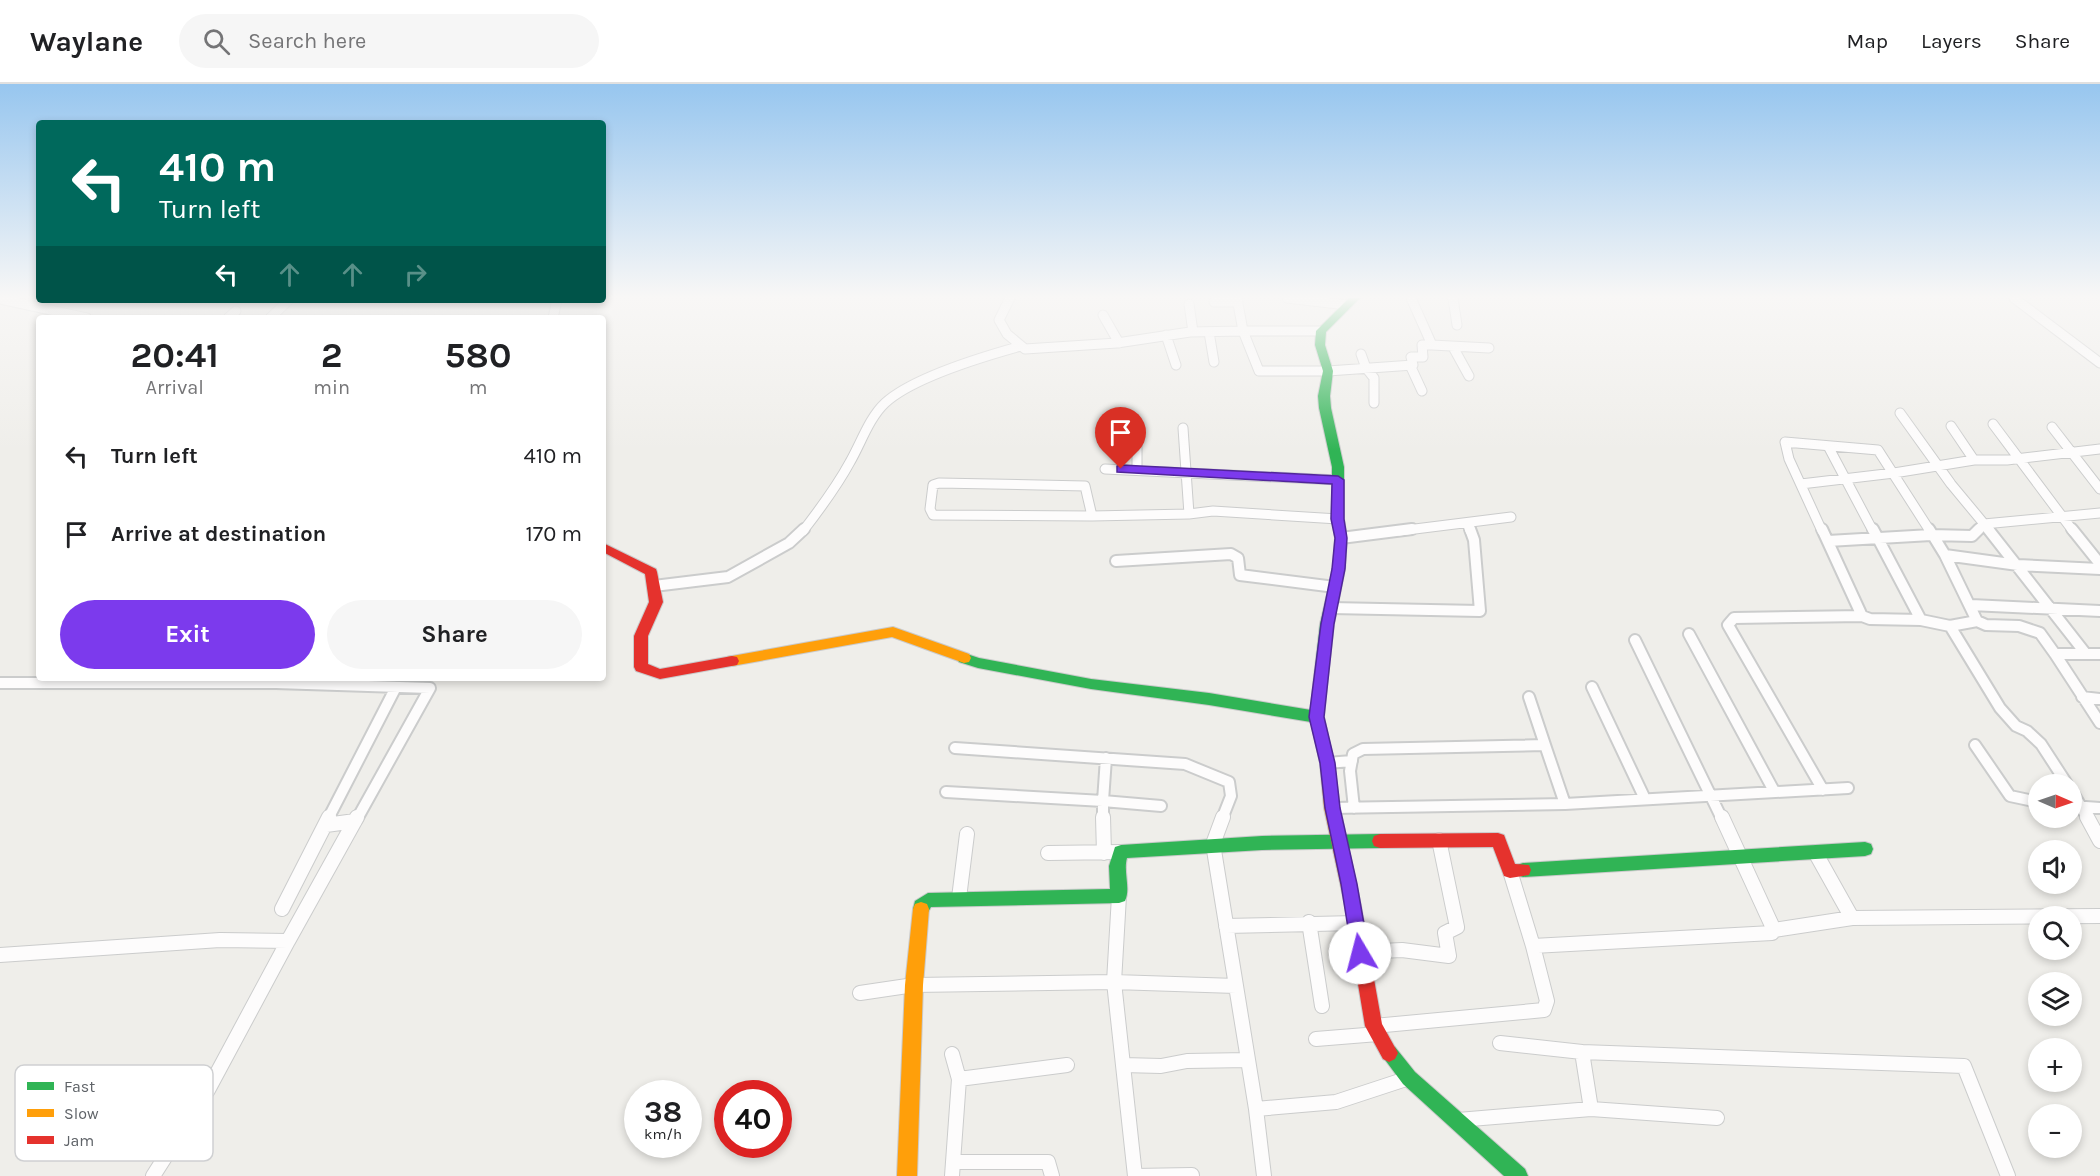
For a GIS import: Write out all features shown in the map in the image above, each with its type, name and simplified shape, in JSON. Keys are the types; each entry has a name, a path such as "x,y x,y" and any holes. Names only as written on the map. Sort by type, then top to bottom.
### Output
{"street":[{"path":"654,586 728,578 789,543 803,531 822,507 850,463 875,415 885,403 902,390 981,357 1010,349"},
{"path":"1171,349 1176,365"},
{"path":"1212,349 1214,362"},
{"path":"1250,349 1259,371 1329,371 1413,365 1412,357 1423,357 1422,349"},
{"path":"1321,349 1329,371 1324,396 1338,467 1338,519 1341,538 1317,717 1327,763 1332,808 1376,1030 1390,1055 1409,1078 1518,1176"},
{"path":"1455,349 1469,376"},
{"path":"2081,349 2100,363"},
{"path":"1361,354 1366,368 1374,378 1374,403"},
{"path":"1410,365 1422,391"},
{"path":"1900,413 1938,466 2086,654"},
{"path":"1993,424 2062,518 2100,564"},
{"path":"1951,426 1974,460"},
{"path":"2052,427 2100,489"},
{"path":"1183,428 1189,514"},
{"path":"1112,438 1137,438 1137,469"},
{"path":"1862,616 1789,459 1785,442 1878,450 1945,555 1977,621"},
{"path":"1828,446 1921,620"},
{"path":"1801,484 1894,473 1974,460 2007,460 2100,449"},
{"path":"1105,469 1338,480"},
{"path":"1092,516 1085,486 933,484 930,509 933,515 1092,516 1189,514 1213,511 1338,519"},
{"path":"1828,541 1931,535 1972,536 1984,524 2100,513"},
{"path":"1341,538 1511,517"},
{"path":"1331,608 1479,611 1474,540 1467,522"},
{"path":"606,549 651,572 656,602 641,636 641,667 660,674 893,632 978,663 1091,684 1317,717"},
{"path":"1116,561 1231,554 1238,558 1240,575 1335,587"},
{"path":"1945,555 2018,565 2100,569"},
{"path":"1971,605 2100,611"},
{"path":"1823,790 1728,625 1734,618 1862,616 1870,619 1921,620 1950,626 1977,621 1986,625 2019,626 2040,633 2100,723"},
{"path":"1950,626 2000,708 2016,726 2027,731 2041,744 2060,774"},
{"path":"1689,634 1774,791"},
{"path":"1635,640 1709,795 1742,856 1774,930"},
{"path":"2055,654 2100,654"},
{"path":"0,683 276,683 430,688 288,941 213,1083"},
{"path":"282,909 396,687"},
{"path":"1592,687 1645,799"},
{"path":"1528,697 1565,804"},
{"path":"2082,697 2100,699"},
{"path":"1354,808 1350,771 1353,754 1363,749 1545,745"},
{"path":"1976,745 2010,796 2028,800"},
{"path":"955,748 1185,764 1229,782 1232,796 1214,844 1256,1109 1264,1176"},
{"path":"1104,853 1103,801 1106,758"},
{"path":"1327,763 1352,760"},
{"path":"1332,808 1565,804 1848,788"},
{"path":"946,792 1161,806"},
{"path":"2082,806 2100,808"},
{"path":"2082,815 2100,841"},
{"path":"326,825 355,821"},
{"path":"959,898 967,834"},
{"path":"1048,853 1104,853 1214,844 1339,840 1498,840 1533,946 1547,1001 1544,1010 1316,1039"},
{"path":"1360,952 1402,950 1449,956 1445,933 1457,927 1439,840"},
{"path":"1510,871 1865,849"},
{"path":"1122,852 1117,866 1119,896 1114,982 1135,1176 1192,1175"},
{"path":"1815,852 1852,918"},
{"path":"907,1176 914,985 921,906 934,898 1119,896"},
{"path":"1533,946 1772,933 1774,930 1852,918 2100,916"},
{"path":"1226,926 1309,922 1356,923"},
{"path":"1309,922 1322,1006"},
{"path":"0,955 220,940 288,941"},
{"path":"860,993 914,985 1114,982 1236,986"},
{"path":"1500,1043 1582,1052 1964,1066 2008,1176"},
{"path":"1582,1052 1591,1109"},
{"path":"952,1054 959,1079 953,1169 1048,1162 1052,1176"},
{"path":"1123,1065 1161,1066 1187,1061 1248,1060"},
{"path":"959,1079 1067,1065"},
{"path":"1256,1109 1336,1102 1409,1078"},
{"path":"1458,1120 1591,1109 1717,1118"},
{"path":"153,1176 164,1161"}],"traffic: fast":[{"path":"1320,686 1327,624 1339,569 1341,538 1338,519 1338,467 1324,396 1328,371 1321,349"},
{"path":"964,658 978,663 1091,684 1209,699 1317,717"},
{"path":"921,909 921,906 928,900 1119,896 1117,866 1121,852 1262,843 1380,841"},
{"path":"1523,870 1865,849"},
{"path":"1389,1053 1409,1078 1518,1176"}],"traffic: slow":[{"path":"732,661 893,632 964,658"},
{"path":"1320,686 1317,717 1327,763 1332,808 1353,906"},
{"path":"907,1176 914,985 921,909"}],"traffic: jam":[{"path":"606,549 651,572 656,602 641,636 641,667 660,674 732,661"},
{"path":"1380,841 1498,840 1510,871 1523,870"},
{"path":"1353,906 1374,1026 1389,1053"}],"route":[{"path":"1121,469 1338,480 1338,519 1341,538 1339,569 1327,624 1317,717 1360,953"}]}
